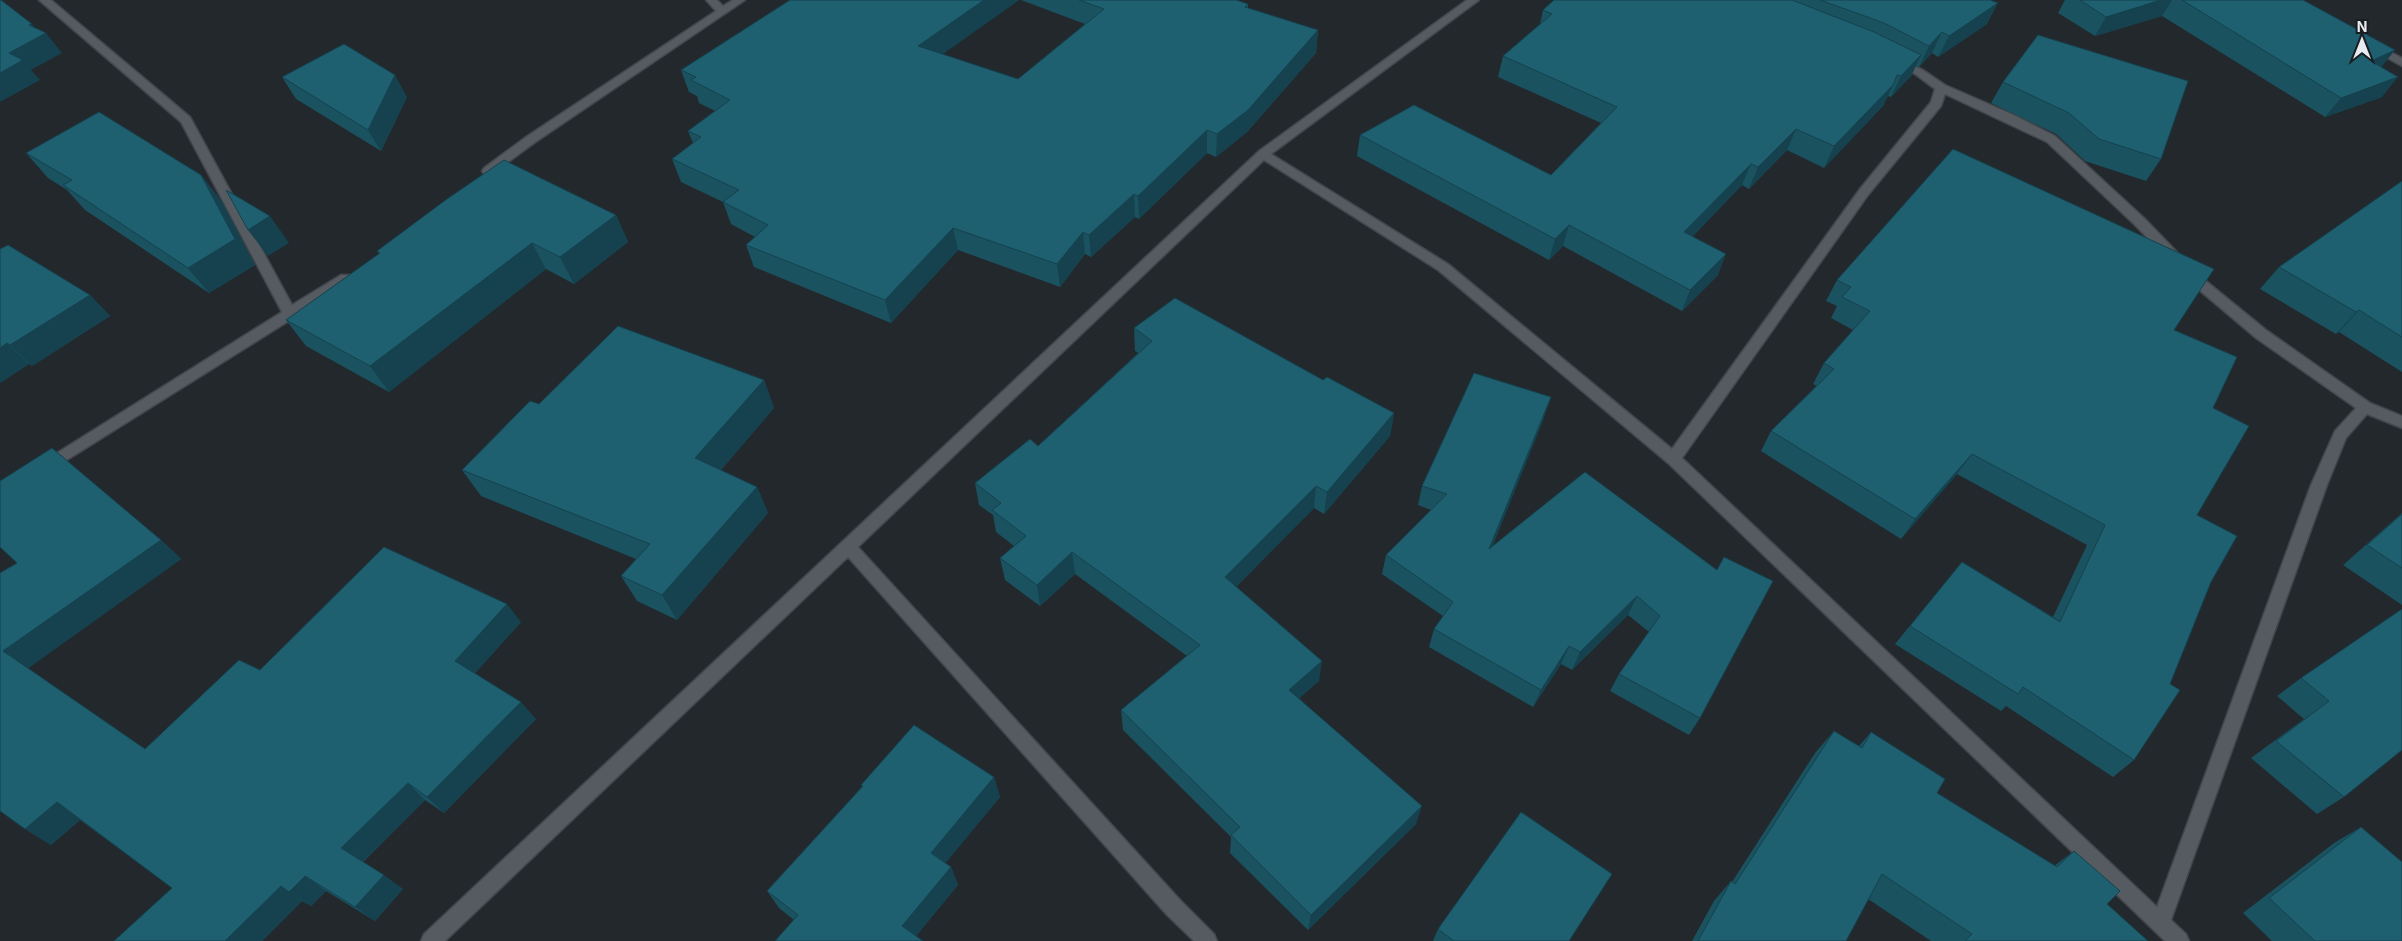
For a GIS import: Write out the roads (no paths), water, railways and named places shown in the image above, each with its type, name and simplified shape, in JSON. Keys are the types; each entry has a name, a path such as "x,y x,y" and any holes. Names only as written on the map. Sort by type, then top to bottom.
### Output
{"street":[{"path":"44,0 186,120 290,314"},
{"path":"711,0 723,12"},
{"path":"475,181 530,140 740,0"},
{"path":"430,941 1263,154 1474,0"},
{"path":"2361,38 2402,62"},
{"path":"1886,56 1918,72 1941,88 2012,119 2051,139 2140,222 2196,280 2261,334 2365,407 2402,422"},
{"path":"1673,459 1864,192 1937,104 1941,88"},
{"path":"1263,154 1443,268 1673,459 2179,941"},
{"path":"33,475 357,270"},
{"path":"2160,923 2319,485 2340,435 2365,407"},
{"path":"848,546 1174,908 1206,941"}]}
